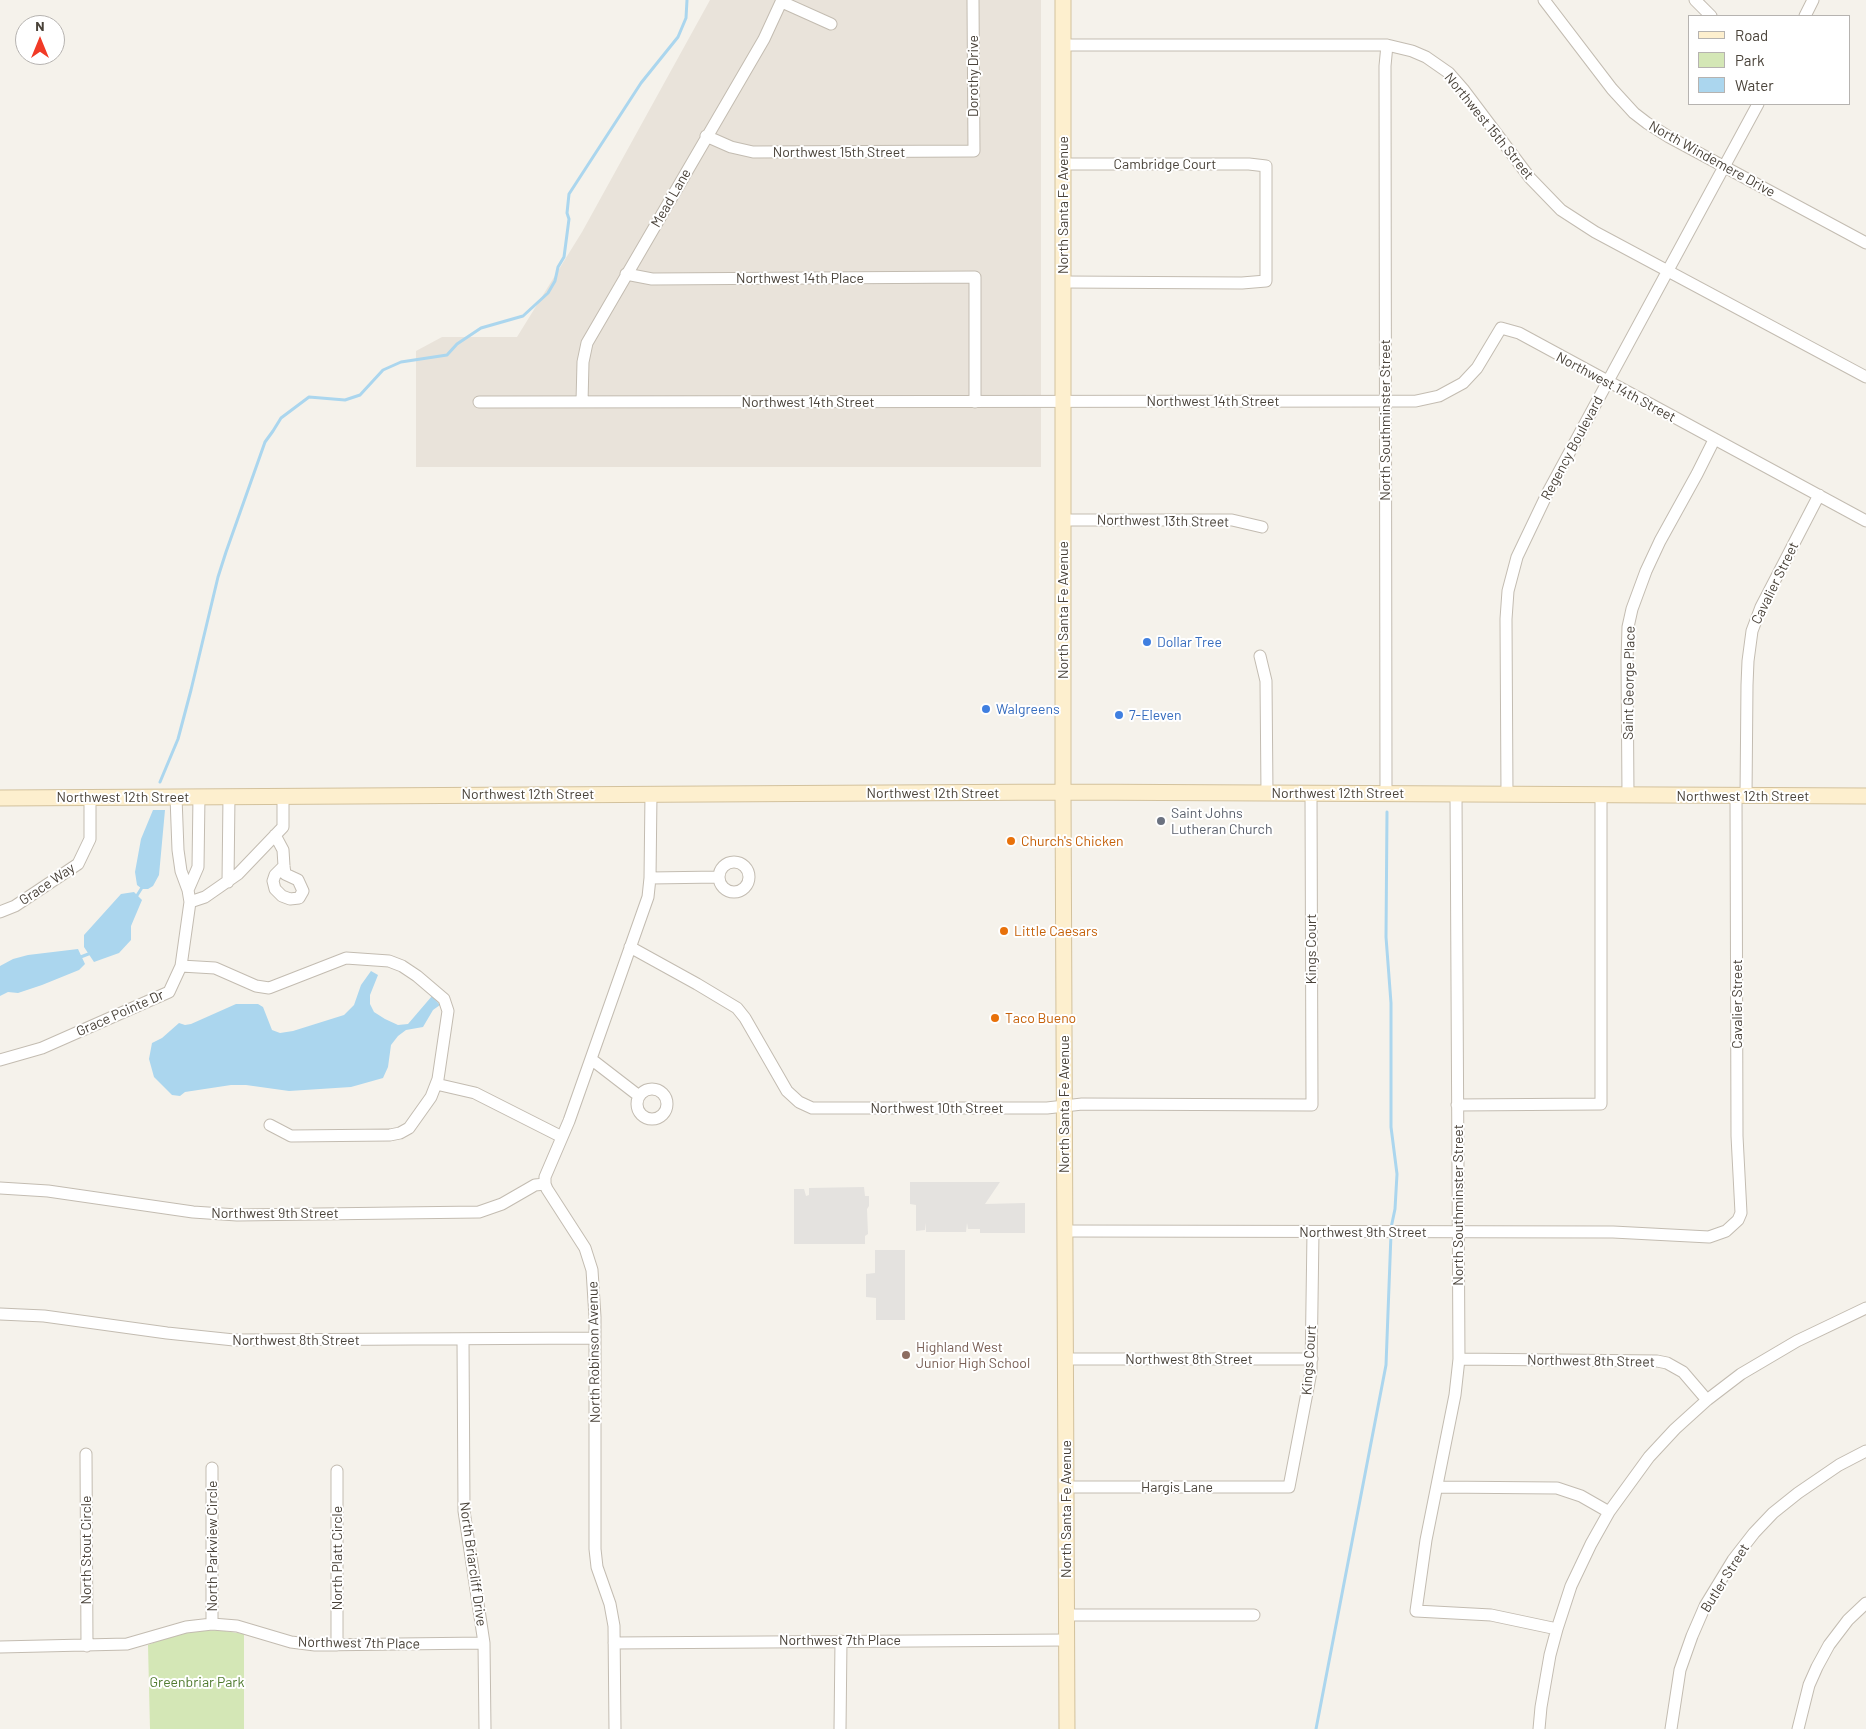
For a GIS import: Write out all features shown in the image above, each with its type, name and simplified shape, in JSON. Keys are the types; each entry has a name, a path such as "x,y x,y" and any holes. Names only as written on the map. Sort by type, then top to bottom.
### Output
{"main road":[{"name":"North Santa Fe Avenue","path":"1063,0 1063,792 1067,1729"},
{"name":"Northwest 12th Street","path":"0,798 1063,792 1866,796"}],"street":[{"name":"Dorothy Drive","path":"973,0 974,151"},
{"name":"North Windemere Drive","path":"1544,0 1612,89 1634,113 1669,137 1866,243"},
{"path":"1694,0 1711,15"},
{"path":"1806,15 1813,0"},
{"path":"782,1 831,24"},
{"name":"Mead Lane","path":"582,402 584,351 603,313 764,38 782,1"},
{"name":"Northwest 15th Street","path":"1063,45 1387,45 1412,51 1426,57 1449,73 1530,178 1561,210 1595,232 1866,377"},
{"name":"North Southminster Street","path":"1386,794 1385,66 1387,45"},
{"name":"Regency Boulevard","path":"1507,795 1506,618 1508,591 1512,573 1524,540 1548,492 1757,105"},
{"name":"Northwest 15th Street","path":"706,136 731,147 753,152 974,151"},
{"name":"Cambridge Court","path":"1063,164 1249,164 1266,166 1266,281 1064,282"},
{"name":"Northwest 14th Place","path":"626,274 652,279 975,277 975,402"},
{"name":"Northwest 14th Street","path":"480,402 1416,401 1428,399 1463,383 1477,368 1501,328 1519,333 1866,521"},
{"name":"Saint George Place","path":"1628,795 1627,660 1628,627 1632,609 1646,570 1660,541 1714,440"},
{"name":"Cavalier Street","path":"1741,1213 1737,1136 1741,796 1748,661 1752,631 1761,607 1819,495"},
{"name":"Northwest 13th Street","path":"1063,520 1232,520 1262,527"},
{"path":"1260,656 1266,681 1267,793"},
{"name":"Kings Court","path":"1311,793 1312,1105"},
{"path":"545,1184 547,1171 562,1137 591,1059 648,897 651,794"},
{"name":"North Southminster Street","path":"1456,794 1459,1359 1455,1395 1426,1540 1416,1611 1491,1615 1557,1629"},
{"path":"1457,1105 1601,1104 1601,795"},
{"name":"Grace Pointe Dr","path":"0,1060 42,1048 169,992 181,966 190,902 181,870 178,850 176,796"},
{"path":"188,890 198,867 199,796"},
{"path":"228,882 229,796"},
{"path":"190,902 205,897 238,874 283,827 283,796"},
{"name":"Grace Way","path":"0,912 15,906 78,864 86,848 83,839 86,829 86,797"},
{"path":"275,835 283,850 284,866"},
{"path":"650,878 719,877"},
{"name":"Northwest 10th Street","path":"630,947 737,1008 746,1018 787,1091 806,1106 818,1109 1037,1108 1082,1104 1312,1105"},
{"path":"181,966 215,968 256,986 269,988 346,958 389,961 402,966 417,976 444,999 448,1011 436,1084 431,1097 409,1128 400,1133 390,1135 291,1136 270,1125"},
{"path":"591,1059 640,1096"},
{"path":"436,1084 475,1093 562,1137"},
{"name":"Northwest 9th Street","path":"0,1188 48,1191 193,1212 237,1215 479,1212 502,1204 535,1185 545,1184"},
{"name":"North Robinson Avenue","path":"545,1184 585,1248 590,1262 594,1287 595,1549 597,1567 610,1604 614,1643 615,1729"},
{"name":"Northwest 9th Street","path":"1065,1231 1621,1233 1709,1237 1718,1235 1733,1227 1741,1213"},
{"name":"Kings Court","path":"1289,1487 1308,1392 1312,1360 1313,1232"},
{"path":"1539,1729 1545,1682 1557,1629 1577,1571 1609,1512 1648,1457 1707,1400 1766,1358 1866,1308"},
{"name":"Northwest 8th Street","path":"0,1314 44,1316 226,1340 594,1338"},
{"name":"North Briarcliff Drive","path":"463,1339 464,1511 484,1644 484,1729"},
{"name":"Northwest 8th Street","path":"1065,1359 1312,1360"},
{"name":"Northwest 8th Street","path":"1459,1359 1657,1361 1667,1363 1683,1372 1707,1400"},
{"name":"Butler Street","path":"1671,1729 1680,1670 1692,1636 1705,1606 1733,1560 1754,1533 1773,1513 1839,1465 1866,1452"},
{"name":"North Stout Circle","path":"86,1454 87,1646"},
{"name":"North Parkview Circle","path":"212,1468 212,1624"},
{"name":"North Platt Circle","path":"337,1471 337,1645"},
{"path":"1437,1486 1557,1488 1581,1496 1609,1512"},
{"name":"Hargis Lane","path":"1066,1487 1289,1487"},
{"path":"1798,1729 1809,1685 1829,1644 1848,1620 1866,1603"},
{"path":"1066,1615 1254,1615"},
{"name":"Northwest 7th Place","path":"0,1647 127,1644 186,1627 212,1624 251,1629 291,1642 337,1645 484,1644"},
{"path":"840,1729 841,1640"},
{"name":"Northwest 7th Place","path":"614,1643 1066,1640"}],"shaded area":[{"path":"710,0 1041,0 1041,467 416,467 416,351 442,337 517,337 582,232"},
{"path":"910,1182 1000,1182 985,1204 1025,1203 1025,1233 980,1233 980,1229 968,1229 967,1223 966,1232 926,1232 926,1223 925,1230 916,1231 916,1205 910,1204"},
{"path":"864,1187 865,1196 869,1196 869,1206 867,1209 868,1234 865,1236 865,1244 794,1244 794,1189 804,1189 806,1196 809,1195 809,1188"},
{"path":"875,1250 905,1250 905,1320 876,1320 876,1298 866,1297 866,1274 875,1273"}],"green space":[{"name":"Greenbriar Park","path":"219,1630 244,1634 244,1729 150,1729 148,1645 171,1636 197,1631"}],"water":[{"path":"153,810 165,810 159,875 153,886 148,889 142,889 137,885 135,872 141,839"},
{"path":"134,892 142,900 131,926 131,940 119,953 94,962 84,947 84,935 121,894"},
{"path":"78,949 85,964 79,970 18,993 8,992 0,996 0,966 13,959 28,955"},
{"path":"371,971 378,975 370,995 370,1004 374,1012 385,1019 398,1025 408,1024 432,996 440,1005 433,1010 423,1027 406,1030 398,1036 391,1045 388,1067 383,1078 351,1087 289,1091 246,1085 231,1085 185,1092 180,1096 172,1095 154,1077 149,1059 152,1043 162,1038 179,1023 191,1024 236,1004 258,1004 263,1007 272,1030 280,1033 293,1031 344,1015 354,1005 361,985"}],"waterway":[{"path":"160,782 178,739 218,577 226,552 265,442 281,418 309,397 345,400 360,395 383,370 401,362 447,355 457,344 481,328 523,316 548,293 555,281 558,267 564,257 569,219 567,213 569,194 641,83 678,37 686,18 687,0"},
{"path":"1387,812 1386,937 1391,1003 1391,1127 1397,1174 1395,1209 1391,1228"},
{"path":"136,897 143,886"},
{"path":"78,958 91,953"},
{"path":"1316,1729 1386,1365 1391,1234"}],"place":[{"name":"Dollar Tree","path":"1147,642"},
{"name":"Walgreens","path":"986,709"},
{"name":"7-Eleven","path":"1119,715"},
{"name":"Saint Johns Lutheran Church","path":"1161,821"},
{"name":"Church's Chicken","path":"1011,841"},
{"name":"Little Caesars","path":"1004,931"},
{"name":"Taco Bueno","path":"995,1018"},
{"name":"Highland West Junior High School","path":"906,1355"}]}
